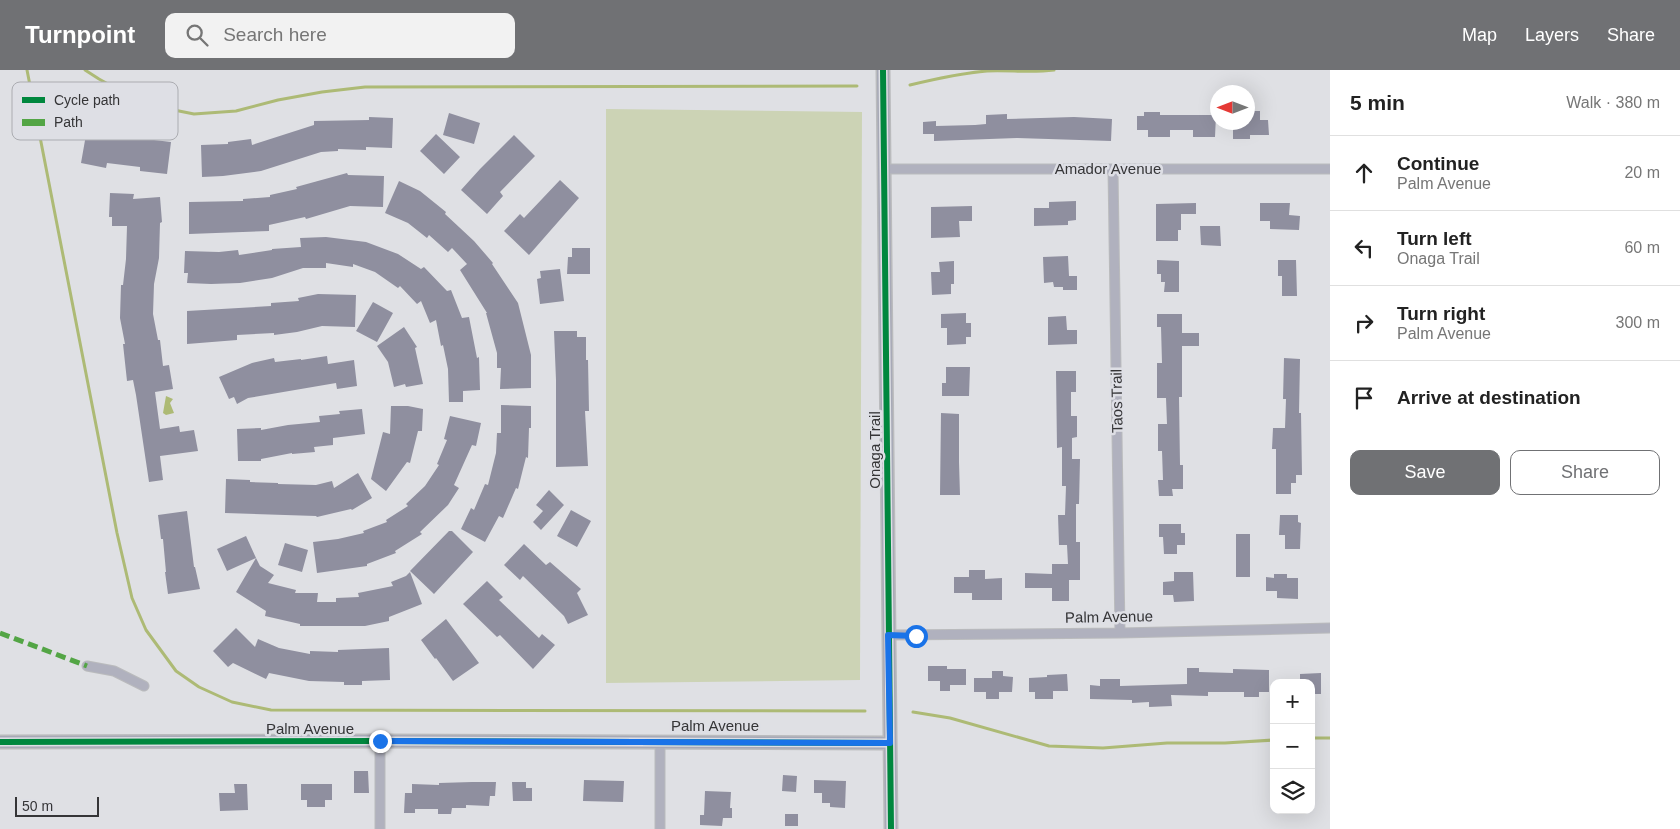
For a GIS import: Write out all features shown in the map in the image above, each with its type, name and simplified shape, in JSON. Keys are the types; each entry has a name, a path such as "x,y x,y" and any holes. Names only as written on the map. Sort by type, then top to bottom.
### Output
{"street":[{"name":"Onaga Trail","path":"883,70 891,829"},
{"name":"Amador Avenue","path":"885,169 1330,169"},
{"name":"Taos Trail","path":"1113,169 1120,633"},
{"name":"Palm Avenue","path":"888,635 1120,633 1330,628"},
{"path":"87,666 114,671 144,686"},
{"path":"380,741 380,829"},
{"name":"Palm Avenue","path":"0,742 890,743"},
{"path":"660,742 660,829"}],"shaded area":[{"path":"606,109 862,112 860,680 606,683"},
{"path":"166,396 173,399 170,403 174,413 166,415 163,413"}],"building":[{"path":"1255,111 1260,111 1260,120 1268,120 1269,135 1250,135 1250,139 1233,139 1233,130 1255,130"},
{"path":"1144,112 1160,112 1160,115 1210,115 1210,130 1215,130 1215,137 1193,137 1193,130 1170,130 1170,137 1148,137 1148,130 1137,130 1137,116 1144,116"},
{"path":"449,113 480,123 474,144 443,135"},
{"path":"1007,114 1007,119 1074,117 1112,119 1111,141 1017,138 934,141 934,134 923,134 923,122 936,121 936,126 986,124 986,115"},
{"path":"369,117 393,118 392,148 366,147 366,150 338,149 338,151 321,152 261,171 202,177 201,145 228,144 228,142 251,139 252,145 314,125 314,121 369,120"},
{"path":"436,134 460,157 444,174 420,151"},
{"path":"514,135 535,156 500,192 503,196 487,214 461,190"},
{"path":"85,140 154,140 171,142 167,174 140,171 140,167 107,163 106,168 81,163"},
{"path":"347,173 348,175 384,176 383,207 350,206 306,219 305,217 269,225 269,231 189,234 189,202 243,201 243,199 270,197 270,195 297,189 296,187"},
{"path":"560,180 579,198 529,255 504,231 520,214 524,218"},
{"path":"399,181 420,191 446,212 445,214 474,241 493,263 518,303 531,355 531,388 500,389 501,368 497,368 497,353 487,313 460,270 467,264 452,248 448,252 429,235 427,238 408,223 385,213"},
{"path":"110,193 134,194 133,199 160,197 162,222 160,223 159,258 154,284 153,314 158,340 160,340 163,366 169,365 173,389 155,392 160,429 179,426 180,432 194,430 198,451 160,456 163,480 149,482 133,380 127,381 123,344 125,344 120,318 121,285 123,285 126,259 127,226 112,226 112,217 109,217"},
{"path":"1076,201 1076,220 1068,221 1068,225 1034,226 1034,208 1049,208 1049,202"},
{"path":"1196,203 1196,214 1181,214 1181,230 1178,230 1178,241 1156,241 1156,204"},
{"path":"1260,203 1290,203 1289,215 1300,216 1299,230 1270,229 1270,221 1260,221"},
{"path":"972,206 972,221 959,221 960,237 931,238 931,207"},
{"path":"1200,226 1220,226 1221,246 1201,245"},
{"path":"326,237 366,242 398,254 421,269 424,267 447,291 451,290 462,318 469,317 477,358 479,357 480,390 463,391 463,402 449,402 448,369 436,320 430,323 421,301 417,304 400,286 398,288 375,272 353,264 353,267 326,263 326,268 303,268 272,278 240,283 211,284 187,283 188,273 184,273 185,251 219,252 238,250 239,255 272,249 301,247 300,238"},
{"path":"572,248 590,248 590,274 567,274 568,257 572,257"},
{"path":"1068,256 1069,276 1077,276 1077,290 1063,290 1063,287 1054,287 1053,282 1044,283 1043,257"},
{"path":"1157,260 1179,261 1179,292 1164,292 1165,282 1161,282 1161,274 1157,274"},
{"path":"1278,260 1296,260 1297,296 1282,296 1282,276 1278,276"},
{"path":"954,261 954,284 951,284 951,294 932,295 931,272 940,272 939,262"},
{"path":"560,269 564,301 540,304 537,279 541,278 540,271"},
{"path":"318,294 356,295 355,327 322,326 274,335 274,333 237,335 237,340 187,344 187,311 271,306 271,303 299,301 298,298"},
{"path":"373,302 393,313 377,342 356,331"},
{"path":"966,313 966,323 971,323 971,337 966,337 966,344 947,345 947,328 941,328 941,314"},
{"path":"1157,314 1182,314 1182,333 1199,333 1199,346 1182,346 1182,397 1179,397 1180,465 1183,465 1183,489 1172,489 1173,496 1159,496 1158,480 1163,480 1162,451 1158,451 1158,424 1167,424 1166,398 1157,398 1157,363 1162,363 1161,327 1157,327"},
{"path":"1066,316 1067,330 1077,330 1077,344 1048,345 1048,317"},
{"path":"404,327 417,347 415,348 423,384 406,387 405,384 394,387 388,362 377,346"},
{"path":"554,331 577,331 577,337 586,337 589,411 585,411 588,466 556,467"},
{"path":"327,356 328,364 354,360 357,386 337,389 336,383 248,398 237,404 234,397 229,399 219,377 252,363 274,358 275,362"},
{"path":"1284,358 1300,359 1299,413 1301,413 1302,475 1296,475 1296,483 1291,483 1291,494 1276,494 1276,449 1272,449 1273,428 1285,428 1286,399 1283,399"},
{"path":"946,367 970,367 969,396 942,396 942,383 946,383"},
{"path":"1056,371 1076,371 1076,392 1071,392 1071,416 1077,416 1077,437 1072,438 1072,459 1080,459 1079,504 1076,504 1076,542 1080,542 1080,580 1069,580 1069,601 1052,601 1052,588 1025,588 1025,573 1052,574 1052,564 1068,564 1067,545 1059,545 1058,515 1065,515 1066,486 1062,486 1062,447 1057,448"},
{"path":"501,405 531,406 528,458 526,457 518,489 516,488 503,518 499,516 485,542 461,529 471,508 474,510 485,484 488,485 496,453 497,433 501,433"},
{"path":"391,406 408,406 423,409 422,431 418,431 410,463 407,462 386,491 371,479 383,432 390,434"},
{"path":"362,409 365,434 333,438 333,445 314,447 315,452 292,453 261,459 261,461 238,461 237,429 261,428 261,430 320,422 319,416 340,414 339,411"},
{"path":"941,413 959,414 960,495 940,495"},
{"path":"450,416 481,423 476,446 472,445 454,485 459,488 448,505 420,532 422,534 395,551 396,553 367,564 367,566 317,573 313,542 364,533 363,531 387,522 386,520 408,506 406,504 425,486 439,465 437,464 447,440 444,439"},
{"path":"358,473 372,498 352,510 317,517 225,513 226,479 278,484 316,485 332,481 334,488"},
{"path":"549,490 564,505 541,530 533,522 543,511 536,505"},
{"path":"571,510 591,521 577,547 557,536"},
{"path":"187,511 194,567 200,589 168,594 163,539 161,539 158,515"},
{"path":"1280,515 1298,515 1298,522 1301,523 1300,549 1285,549 1285,535 1279,535"},
{"path":"1159,524 1181,524 1181,533 1185,533 1185,545 1177,545 1177,554 1164,554 1163,537 1159,537"},
{"path":"449,531 452,531 473,552 434,594 410,571"},
{"path":"1236,534 1250,534 1250,577 1236,577"},
{"path":"246,536 256,558 227,571 217,549"},
{"path":"285,543 308,550 302,572 278,565"},
{"path":"524,544 546,565 550,562 581,589 577,593 588,615 568,624 564,616 523,576 520,580 504,565"},
{"path":"256,558 260,566 274,575 268,583 296,590 295,593 318,593 317,602 336,602 336,598 359,597 358,593 393,586 391,582 406,576 410,572 422,604 389,617 389,621 365,626 300,626 300,624 265,616 266,611 236,592"},
{"path":"969,570 985,570 985,579 1002,578 1002,600 972,600 972,593 954,593 954,577 969,577"},
{"path":"1174,572 1193,572 1194,601 1174,602 1173,595 1163,595 1163,582 1174,581"},
{"path":"1274,574 1287,574 1287,578 1298,578 1298,599 1277,598 1277,591 1266,591 1266,577 1274,578"},
{"path":"487,581 503,597 499,600 539,638 542,634 555,645 533,669 500,635 497,637 463,604"},
{"path":"446,619 479,663 453,681 421,640"},
{"path":"236,628 255,647 258,639 279,648 310,654 310,651 338,652 338,650 389,648 390,680 362,681 362,685 344,685 344,682 309,681 269,673 266,679 233,663 228,667 213,651"},
{"path":"928,666 966,669 966,685 950,685 950,691 940,691 940,681 928,681"},
{"path":"1187,668 1199,668 1199,672 1233,673 1233,669 1269,670 1269,692 1259,692 1259,697 1244,697 1244,692 1208,692 1208,696 1171,695 1172,706 1149,707 1149,702 1132,703 1132,700 1090,699 1090,685 1100,686 1100,679 1120,679 1120,686 1187,684"},
{"path":"992,671 1003,671 1003,676 1013,677 1012,692 999,692 999,699 986,699 986,692 974,692 974,678 992,678"},
{"path":"1321,673 1321,694 1315,694 1315,679 1300,679 1300,674"},
{"path":"1067,674 1068,691 1053,691 1053,699 1035,699 1035,692 1029,692 1029,678"},
{"path":"354,771 368,771 369,793 354,793"},
{"path":"783,775 797,776 796,792 782,791"},
{"path":"584,780 624,781 623,802 583,801"},
{"path":"814,780 846,781 845,808 830,807 830,803 822,803 822,793 814,793"},
{"path":"496,782 495,796 490,796 489,806 466,805 466,808 452,808 451,814 438,814 438,809 415,809 415,813 404,813 405,793 412,793 412,784 439,785 439,783"},
{"path":"512,782 526,782 526,788 532,788 532,801 513,801"},
{"path":"234,784 247,784 248,810 220,811 219,793 235,793"},
{"path":"301,784 332,784 332,800 325,800 325,807 307,807 307,800 301,800"},
{"path":"705,791 731,792 730,808 732,808 732,818 723,818 722,826 700,825 700,815 704,815"},
{"path":"785,814 798,814 798,826 785,826"}],"waterway":[{"path":"27,70 29,82"},
{"path":"85,70 104,82"},
{"path":"910,85 948,76 977,72 1054,70"},
{"path":"178,111 194,114 236,111 278,100 365,87 857,86"},
{"path":"41,140 117,533 132,598 146,630 176,671 199,687 232,702 271,710 865,711"},
{"path":"913,712 950,718 1049,746 1103,748 1167,743 1225,743 1270,740"},
{"path":"1315,738 1330,738"}],"marked path":[{"path":"0,633 87,666"}],"cycle path":[{"path":"883,70 891,829"},
{"path":"0,742 890,743"}],"route":[{"path":"380,741 890,743 888,635 916,636"}]}
